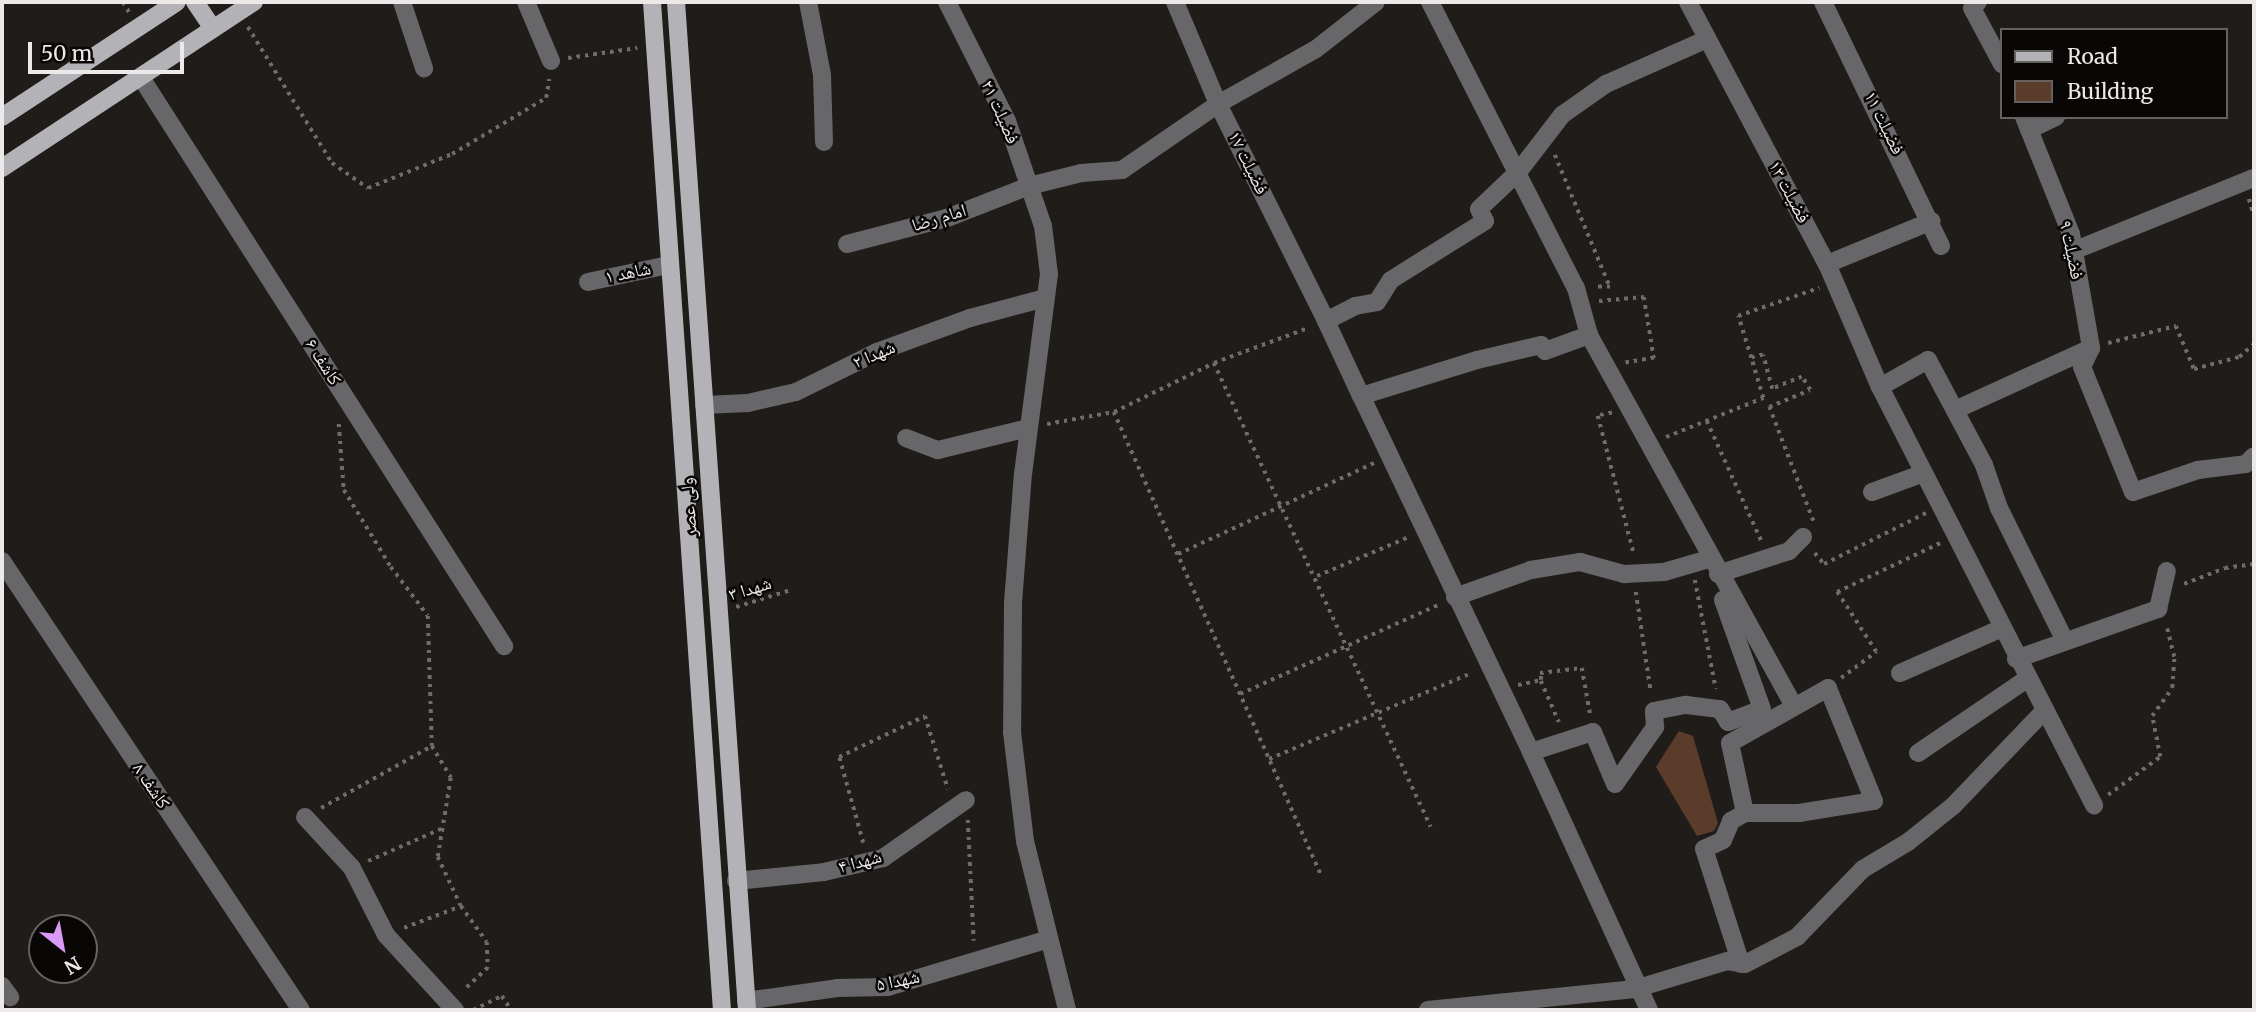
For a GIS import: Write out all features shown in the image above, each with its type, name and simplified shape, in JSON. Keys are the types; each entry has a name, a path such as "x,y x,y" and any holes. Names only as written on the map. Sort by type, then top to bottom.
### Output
{"main road":[{"path":"2,117 177,2"},
{"path":"195,2 213,29"},
{"path":"2,168 142,79 254,2"},
{"name":"ولی عصر","path":"652,2 668,265 722,1010"},
{"name":"ولی عصر","path":"676,2 746,1006"},
{"path":"679,408 704,405"}],"street":[{"path":"402,2 424,68"},
{"path":"526,2 551,61"},
{"path":"808,2 822,75 824,142"},
{"name":"فضیلت ۲۱","path":"947,2 1007,121 1042,226 1049,274 1028,428 1013,604 1012,732 1025,841 1046,940 1067,1010"},
{"name":"فضیلت ۱۷","path":"1175,2 1218,104 1326,321 1486,666 1531,752 1635,989 1648,1010"},
{"name":"امام رضا","path":"847,244 947,218 1029,186 1081,173 1122,170 1218,104 1317,49 1376,2"},
{"path":"1430,2 1519,172 1578,295 1589,335 1648,444 1706,562 1793,704"},
{"name":"فضیلت ۱۳","path":"1688,2 1827,264 1880,387 2016,659 2094,805"},
{"name":"فضیلت ۱۱","path":"1823,2 1932,221 1941,246"},
{"path":"1978,2 1972,8 2000,60"},
{"path":"1326,321 1355,306 1377,302 1391,280 1485,221 1479,209 1519,172 1562,115 1595,92 1707,39"},
{"name":"کاشف ۶","path":"142,79 503,646"},
{"path":"2027,124 2048,119"},
{"name":"فضیلت ۹","path":"2027,124 2071,234 2091,348 2082,368 2133,492 2198,470 2246,464 2254,456"},
{"path":"2073,251 2254,178"},
{"path":"1827,264 1932,221"},
{"name":"شاهد ۱","path":"588,282 668,265"},
{"name":"شهدا ۲","path":"704,405 748,403 796,392 877,352 970,318 1045,299"},
{"path":"1361,396 1477,360 1541,345 1545,351 1589,335"},
{"path":"1955,410 2091,348"},
{"path":"1880,387 1927,360 1955,410 2065,641"},
{"path":"906,438 938,450 1028,428"},
{"path":"1872,492 1924,473"},
{"path":"1455,597 1531,570 1580,562 1636,573 1706,562 1769,558 1789,551 1802,537"},
{"name":"کاشف ۸","path":"2,561 301,1010"},
{"path":"1531,752 1593,732 1615,784 1655,727 1654,711 1686,705 1720,709 1728,722 1762,709 1706,562"},
{"path":"2016,659 2160,600 2166,571"},
{"path":"1900,673 2002,628"},
{"path":"1918,753 2027,679"},
{"path":"1741,964 1704,849 1723,840 1731,821 1745,813 1799,813 1874,801 1828,688 1793,704 1730,743 1745,813"},
{"path":"1427,1010 1635,989 1727,961 1741,964 1797,937 1863,869 1908,842 1953,806 2045,710"},
{"name":"شهدا ۴","path":"736,881 883,859 961,804"},
{"path":"305,817 352,868 386,935 452,1007"},
{"name":"شهدا ۵","path":"746,1006 837,988 888,987 1046,940"}],"path":[{"path":"239,12 332,163 368,188 452,154 546,98 551,61 656,45"},
{"path":"1552,146 1610,286 1578,295"},
{"path":"2254,194 2248,196 2254,215"},
{"path":"1648,444 1763,398 1738,316 1834,283"},
{"path":"1578,295 1644,297 1654,358 1606,366"},
{"path":"1028,428 1114,412 1214,363 1326,321"},
{"path":"2091,348 2176,326 2194,369 2239,357 2254,344"},
{"path":"1751,358 1763,355 1772,389 1802,377 1810,390 1769,407 1814,523 1802,537 1824,564 1927,512 1932,522"},
{"path":"1214,363 1317,576 1432,827"},
{"path":"337,384 344,490 391,567 428,616 432,746 452,778 438,857 461,906 487,942 488,968 452,1007"},
{"path":"1629,410 1598,416 1636,573 1654,711"},
{"path":"1114,412 1322,877"},
{"path":"1707,421 1769,558"},
{"path":"1178,555 1282,504 1389,457"},
{"path":"1317,576 1424,531"},
{"path":"1828,688 1876,652 1837,592 1941,542 1936,532"},
{"path":"1706,562 1720,709"},
{"path":"2094,805 2160,757 2152,716 2172,688 2174,657 2160,600 2225,568 2254,564"},
{"name":"شهدا ۳","path":"717,614 791,590"},
{"path":"1240,694 1350,647 1455,597"},
{"path":"1269,759 1380,714 1486,666"},
{"path":"1567,740 1539,673 1581,668 1593,732"},
{"path":"1498,689 1541,680"},
{"path":"869,862 839,757 925,716 961,804 975,961"},
{"path":"305,817 432,746"},
{"path":"352,868 443,828"},
{"path":"386,935 461,906"},
{"path":"472,1010 502,996 511,1010"}],"building":[{"path":"1679,731 1693,736 1718,823 1714,831 1697,836 1656,767"}]}
